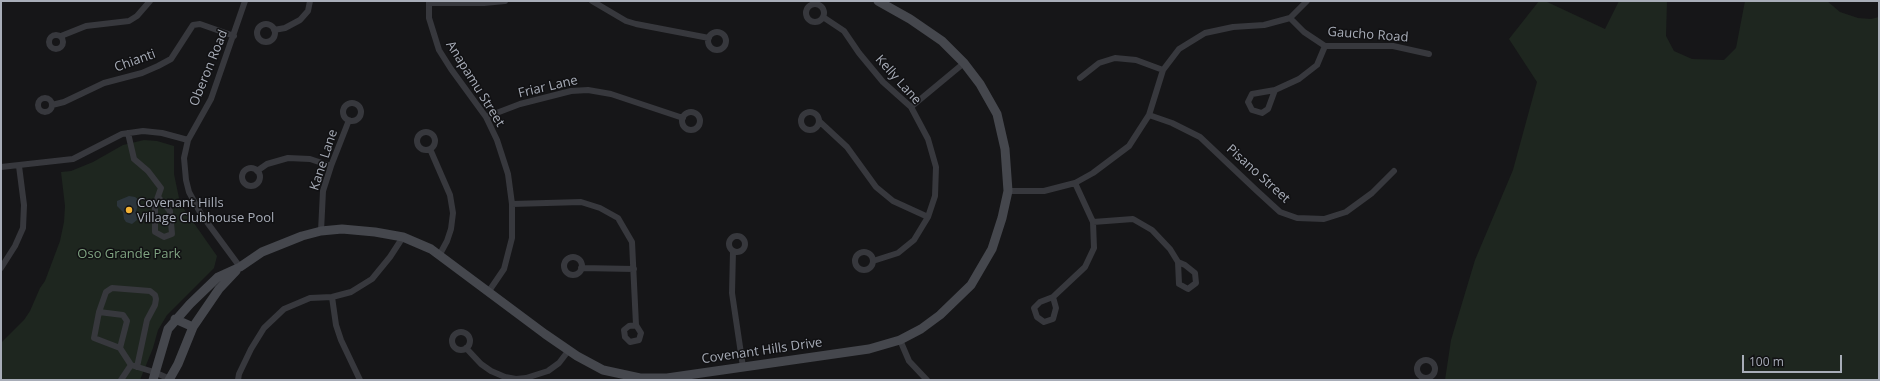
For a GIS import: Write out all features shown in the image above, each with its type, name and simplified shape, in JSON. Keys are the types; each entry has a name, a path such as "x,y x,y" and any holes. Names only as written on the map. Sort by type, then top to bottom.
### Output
{"street":[{"path":"61,36 86,26 122,23 128,21 138,16 150,1"},
{"name":"Oberon Road","path":"240,267 201,214 189,192 186,180 184,158 188,140 211,99 245,1"},
{"path":"274,30 285,28 300,20 308,11 310,1"},
{"path":"429,2 484,3 506,1"},
{"path":"592,1 626,21 709,38"},
{"name":"Covenant Hills Drive","path":"154,376 168,329 175,319 218,277 240,267 262,252 302,236 321,231 342,230 375,232 403,237 440,254 569,350 603,370 620,377 700,377 743,367 869,349 900,340 921,330 940,315 971,285 992,249 1008,191 1005,149 996,114 980,84 964,63 942,41 910,19 878,1"},
{"path":"1008,191 1044,191 1075,183 1093,172 1130,146 1149,115 1163,70 1179,49 1204,33 1233,27 1264,25 1290,18 1307,1"},
{"name":"Anapamu Street","path":"429,2 429,18 431,28 439,50 486,117 497,140 508,174 512,204 512,238 504,269 489,291"},
{"name":"Kelly Lane","path":"823,16 844,31 859,53 883,82 911,107 928,139 936,167 935,196 928,217 914,240 898,253 873,261"},
{"name":"Gaucho Road","path":"1290,18 1304,32 1325,46 1393,46 1429,54"},
{"name":"Chianti","path":"52,105 64,102 104,83 142,73 171,59 194,25 200,24 234,36"},
{"path":"1275,90 1268,109 1262,113 1252,110 1248,102 1252,94 1275,90 1299,79 1317,65 1325,46"},
{"path":"1080,78 1099,63 1115,58 1136,60 1163,70"},
{"path":"911,107 964,63"},
{"name":"Friar Lane","path":"486,117 528,102 571,91 588,90 611,94 683,118"},
{"name":"Pisano Street","path":"1149,115 1172,123 1200,137 1280,212 1297,218 1324,219 1346,212 1372,193 1394,171"},
{"name":"Kane Lane","path":"321,231 323,191 349,120"},
{"path":"819,121 847,147 876,187 893,201 928,217"},
{"path":"1,167 72,159 122,134 128,133 143,131 162,133 188,140"},
{"path":"128,133 134,159 148,171 161,188 158,197 156,206 155,232 164,237 172,234 170,211 158,197"},
{"path":"430,149 450,195 453,213 448,241 440,254"},
{"path":"257,171 267,164 288,158 310,159 331,166"},
{"path":"1,268 15,246 22,228 24,205 19,166"},
{"path":"1053,297 1085,267 1094,248 1093,222 1075,183"},
{"path":"512,204 581,202 600,208 618,218 632,242 636,325"},
{"path":"1093,222 1133,219 1152,230 1170,249 1178,262"},
{"path":"238,380 239,374 251,349 264,328 284,309 310,298 332,297 351,292 372,279 390,257 403,237"},
{"path":"733,251 732,293 743,367"},
{"name":"Covenant Hills Drive","path":"170,379 178,364 193,327 219,289 240,267"},
{"path":"581,268 598,270 634,269"},
{"path":"137,367 146,320 155,305 155,295 150,291 112,288 106,292 99,312 94,338 120,348 131,365 154,376 170,379"},
{"path":"332,297 336,325 341,340 360,380"},
{"path":"99,312 123,315 127,321 120,348"},
{"path":"175,319 193,327"},
{"path":"900,340 909,361 927,380"},
{"path":"466,348 481,364 491,371 505,377 516,379 530,377 548,371 559,363 569,350"},
{"path":"121,380 131,365"}],"green space":[{"path":"1539,1 1545,1 1605,29 1619,1 1667,1 1666,36 1674,51 1692,59 1724,60 1736,48 1745,1 1827,1 1840,12 1858,18 1871,19 1879,17 1879,380 1445,380 1451,340 1475,260 1513,170 1537,82 1509,39"},
{"name":"Oso Grande Park","path":"144,140 157,141 174,146 174,174 179,198 184,209 217,256 214,268 167,315 158,330 153,348 140,380 1,380 1,343 24,320 30,311 40,288 45,281 60,241 64,222 65,206 61,172 71,171 93,162 123,145"}],"shaded area":[{"name":"Covenant Hills Village Clubhouse Pool","path":"129,196 135,197 139,200 136,212 137,220 132,224 126,222 123,212 117,206 117,201"}],"place":[{"name":"Covenant Hills Village Clubhouse Pool","path":"129,210"}]}
